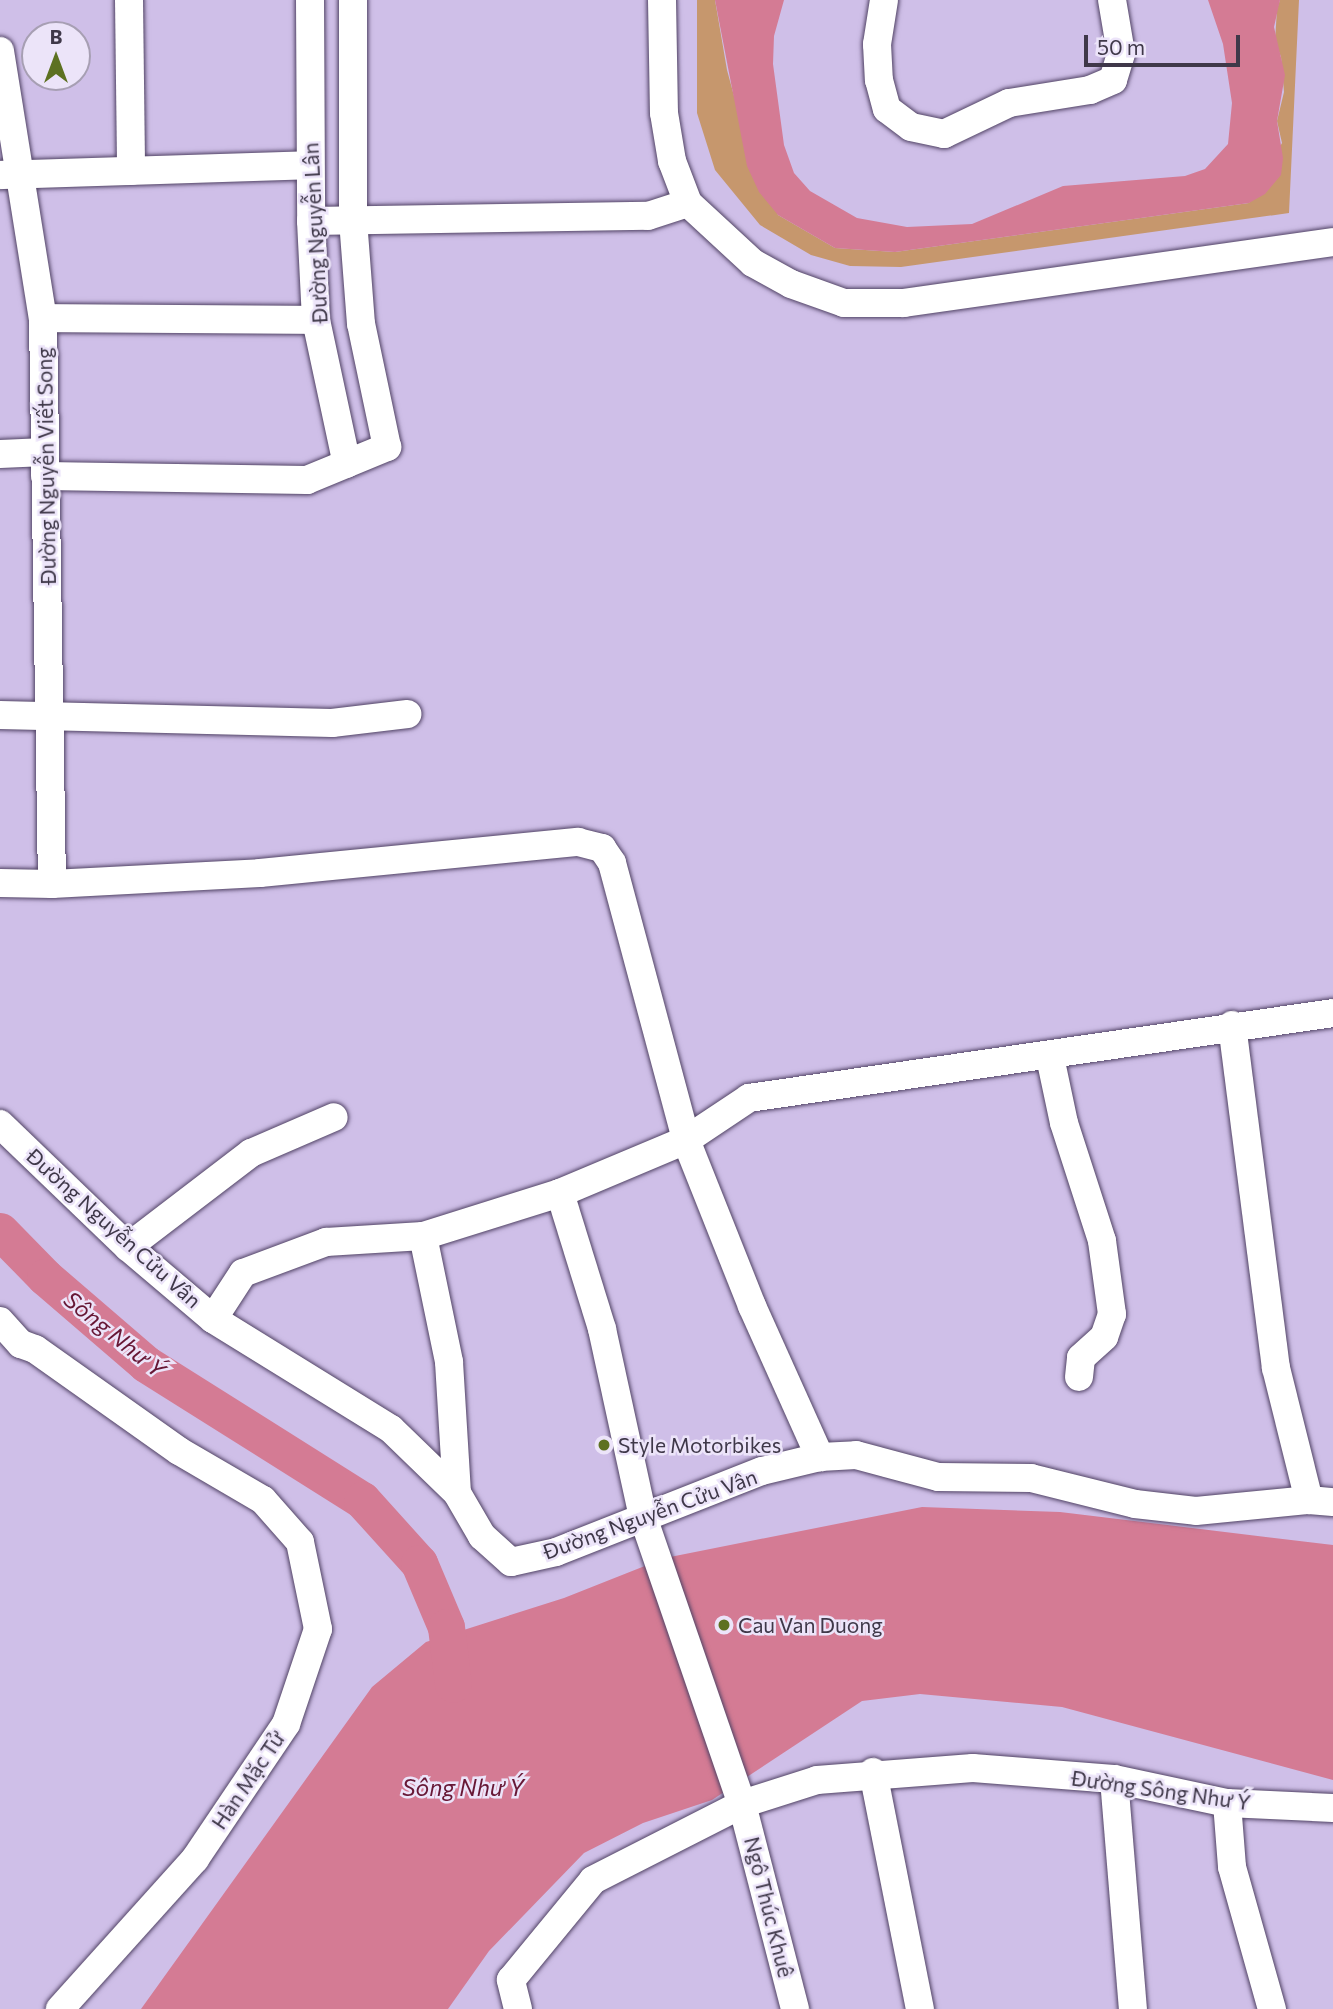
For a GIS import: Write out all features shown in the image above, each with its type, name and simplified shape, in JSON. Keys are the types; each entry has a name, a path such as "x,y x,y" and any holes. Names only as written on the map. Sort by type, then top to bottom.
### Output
{"street":[{"path":"128,0 131,171"},
{"name":"Đường Nguyễn Lân","path":"310,0 311,221 316,320 347,464 387,447 360,324 353,220 353,0"},
{"path":"662,0 664,113 672,161 688,203 753,263 790,284 844,303 904,303 1333,242"},
{"path":"884,0 877,44 879,80 887,109 911,127 944,134 1010,103 1090,90 1113,80 1121,53 1112,0"},
{"name":"Đường Nguyễn Viết Song","path":"0,51 11,174 43,318 51,714 51,884"},
{"path":"11,174 310,164"},
{"path":"311,221 648,216 688,203"},
{"path":"43,318 316,320"},
{"path":"0,454 45,464 307,480 347,464"},
{"path":"0,715 51,714 332,723 407,714"},
{"path":"0,883 51,884 260,873 501,847 590,844 602,848 612,863 686,1140 752,1306 820,1457"},
{"path":"213,1319 243,1273 326,1242 423,1236 560,1193 686,1140 750,1098 1050,1058 1232,1025 1333,1013"},
{"path":"1232,1025 1276,1368 1321,1501"},
{"path":"1050,1058 1065,1123 1102,1241 1112,1314 1104,1337 1081,1358 1079,1377"},
{"path":"128,1247 251,1153 334,1117"},
{"name":"Đường Nguyễn Cửu Vân","path":"0,1124 128,1247 213,1319 391,1429 457,1493 482,1536 511,1562 556,1552 762,1471 820,1457 856,1455 938,1477 1031,1478 1135,1504 1196,1511 1321,1501"},
{"name":"Ngô Thúc Khuê","path":"560,1193 602,1329 643,1517 740,1797 795,2009"},
{"path":"423,1236 449,1362 457,1493"},
{"name":"Hàn Mặc Tử","path":"0,1321 11,1352 35,1349 179,1451 262,1500 300,1542 318,1629 286,1724 195,1859 60,2009"},
{"name":"Đường Sông Như Ý","path":"518,2009 511,1980 593,1880 740,1797 817,1780 873,1772 973,1768 1114,1779 1227,1803 1333,1808"},
{"path":"873,1772 920,2009"},
{"path":"1114,1779 1133,2009"},
{"path":"1227,1803 1232,1867 1272,2009"}],"shaded area":[{"path":"697,0 715,0 727,70 740,118 778,215 835,248 895,252 1249,203 1282,143 1277,121 1284,92 1281,57 1275,41 1277,9 1280,0 1299,0 1289,213 901,267 850,266 811,255 760,225 715,170 697,113"}],"water":[{"path":"715,0 784,0 774,36 773,64 784,145 794,173 810,191 857,218 907,227 972,224 1063,186 1185,176 1205,169 1228,144 1232,103 1223,44 1208,0 1280,0 1274,27 1285,75 1277,121 1283,158 1281,175 1265,194 1249,203 895,252 835,248 778,215 759,192 747,166"},
{"name":"Sông Như Ý","path":"922,1507 1060,1512 1333,1545 1333,1780 1062,1707 920,1694 862,1701 712,1800 643,1823 584,1853 489,1951 448,2009 141,2009 372,1687 426,1642 564,1598 665,1558"}],"waterway":[{"name":"Sông Như Ý","path":"0,1231 45,1277 146,1364 362,1500 419,1563 446,1627 453,1684"}],"place":[{"name":"Style Motorbikes","path":"604,1445"},
{"name":"Cau Van Duong","path":"724,1625"}]}
